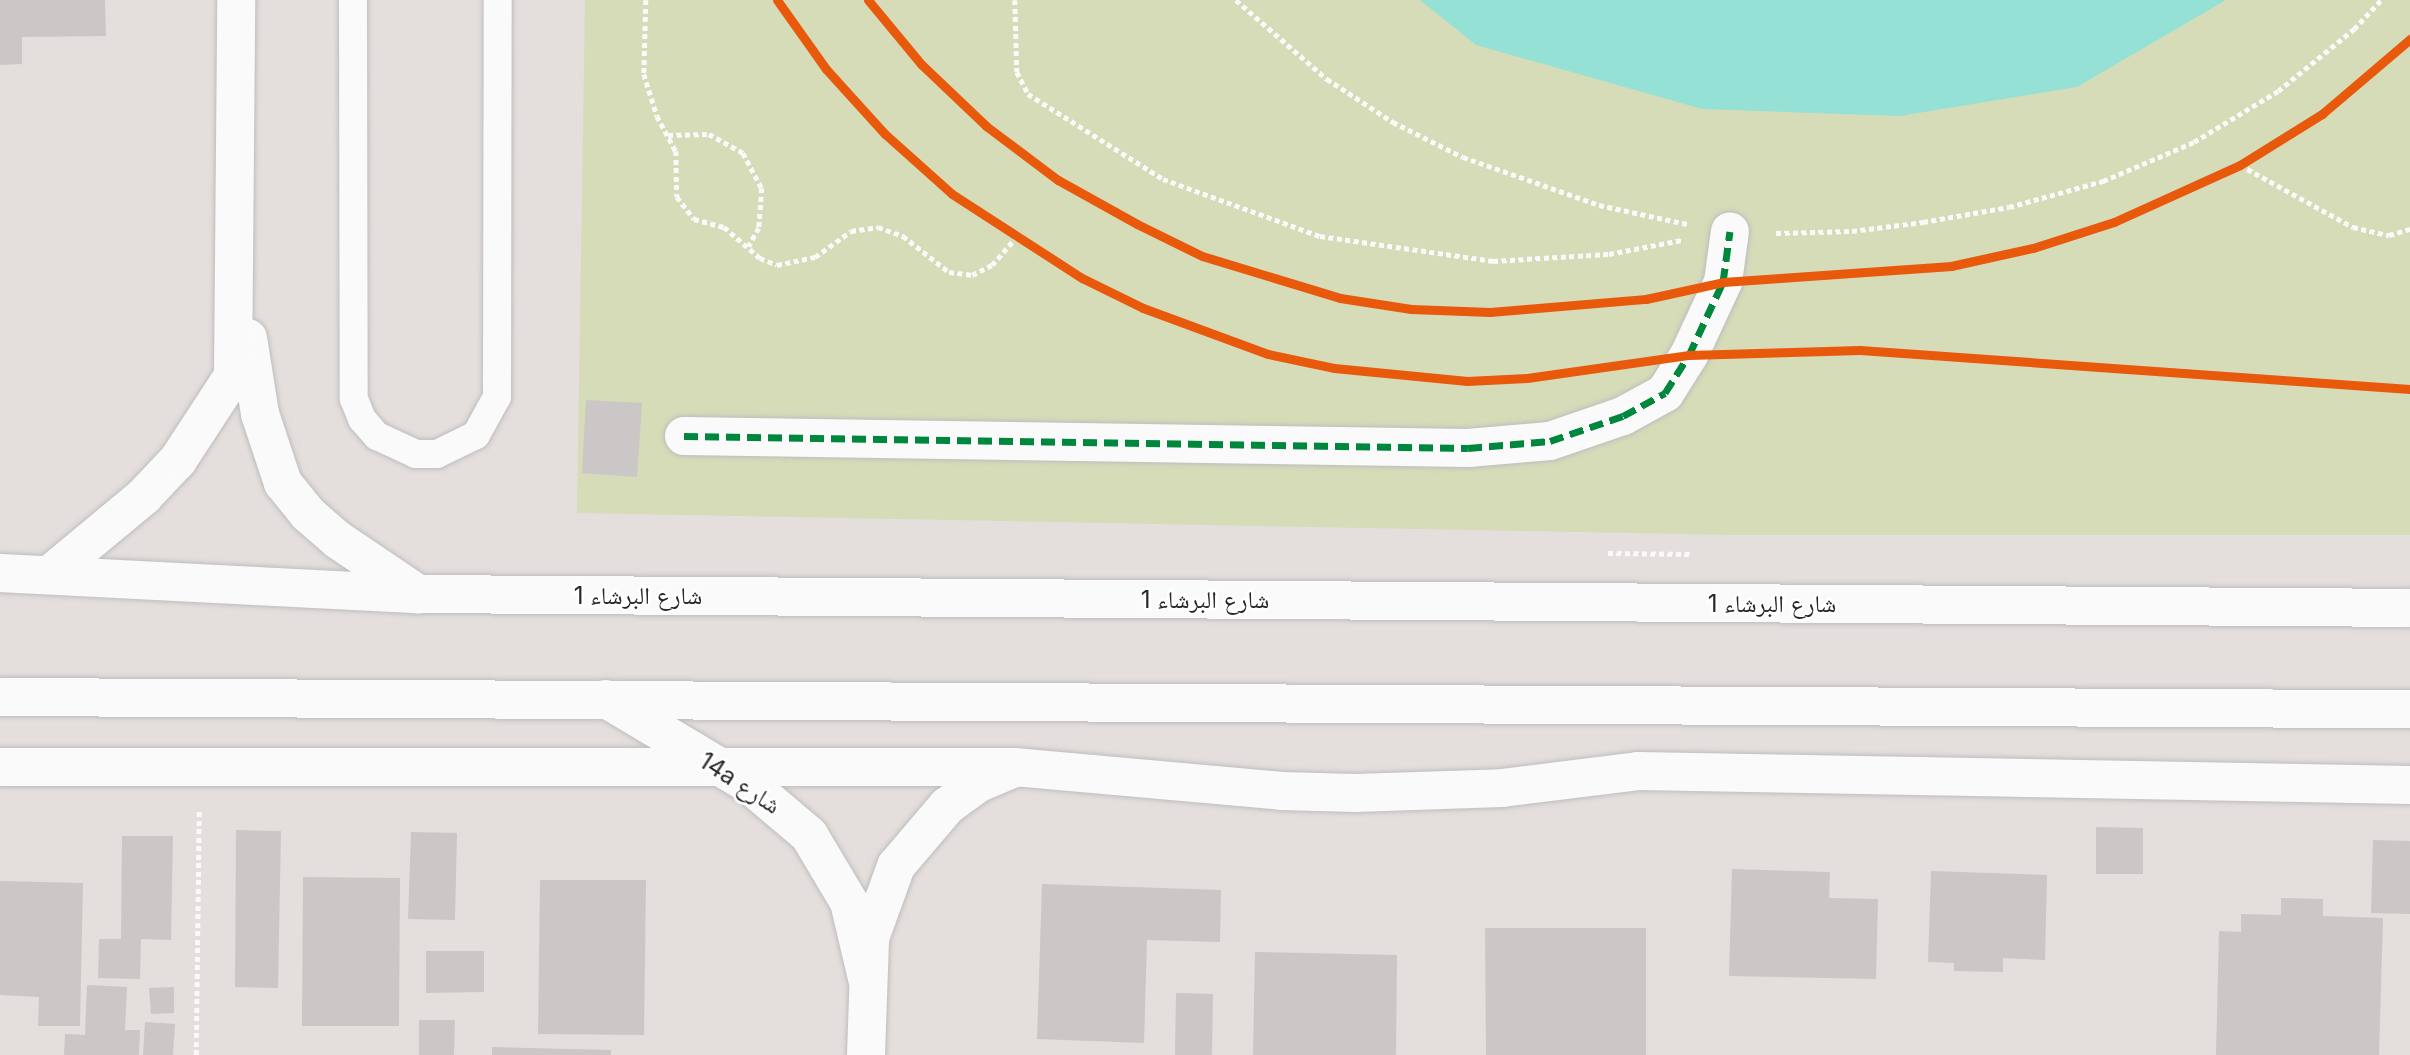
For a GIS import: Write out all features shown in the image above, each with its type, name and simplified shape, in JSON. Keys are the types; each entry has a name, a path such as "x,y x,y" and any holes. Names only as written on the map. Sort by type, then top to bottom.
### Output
{"street":[{"path":"19,571 144,496 208,420 233,376 236,294 236,0"},
{"path":"684,436 1468,448 1549,441 1623,416 1665,393 1689,355 1723,282 1731,231"},
{"path":"236,294 257,373 260,414 283,483 308,514 338,540 418,594"},
{"name":"شارع البرشاء 1","path":"19,571 418,594 2410,608"},
{"path":"0,696 2410,709"},
{"name":"14a شارع","path":"606,699 782,807 809,835 849,902 867,978"},
{"path":"0,767 1014,767 1282,792 1355,793 1502,788 1638,771 2410,785"},
{"name":"14a شارع","path":"866,1055 870,939 897,866 947,806 979,783 1014,767"}],"lane":[{"path":"353,0 354,399 362,419 377,436 416,454 437,454 476,435 497,397 498,0"}],"path":[{"path":"646,0 644,74 677,159 674,183 683,209 694,219 724,228 768,262 790,265 815,257 851,231 878,227 903,236 949,272 972,275 992,265 1016,237"},
{"path":"1015,0 1017,72 1028,94 1163,179 1320,236 1493,261 1609,254 1731,231 1852,231 1923,222 2009,207 2103,181 2194,142 2278,91 2381,0"},
{"path":"1236,0 1327,79 1393,122 1463,157 1600,205 1731,231"},
{"path":"668,135 709,134 743,153 762,188 759,228 749,246"},
{"path":"2240,164 2353,227 2389,235 2410,229"},
{"path":"1005,230 1027,244"},
{"path":"196,1055 199,767"}],"green space":[{"path":"585,0 2410,0 2410,535 1736,535 577,513"}],"water":[{"path":"1420,0 2226,0 2077,87 1900,116 1702,109 1476,45"}],"building":[{"path":"0,0 105,0 106,36 22,37 22,64 0,65"},
{"path":"586,400 642,403 637,477 582,473"},
{"path":"2096,827 2143,828 2143,874 2096,874"},
{"path":"236,830 281,831 278,988 235,987"},
{"path":"411,832 457,833 455,920 408,919"},
{"path":"122,836 173,836 171,940 141,939 140,979 98,978 99,939 121,939"},
{"path":"2373,840 2410,841 2410,914 2371,913"},
{"path":"1732,869 1830,872 1829,898 1878,899 1876,979 1729,976"},
{"path":"1931,871 2047,875 2045,960 2003,958 2003,972 1954,971 1954,963 1928,962"},
{"path":"303,877 400,878 399,1026 302,1026"},
{"path":"540,880 646,880 644,1035 538,1034"},
{"path":"0,881 83,883 80,1026 38,1026 39,997 0,995"},
{"path":"1042,884 1221,890 1220,942 1147,940 1144,1043 1037,1039"},
{"path":"2281,898 2323,899 2323,916 2383,918 2379,1055 2216,1055 2219,931 2241,932 2241,914 2281,915"},
{"path":"1485,928 1646,928 1646,1055 1486,1055"},
{"path":"426,951 484,951 484,992 426,993"},
{"path":"1255,952 1397,955 1396,1055 1253,1055"},
{"path":"87,985 127,987 125,1030 140,1030 139,1055 64,1055 65,1034 85,1035"},
{"path":"174,987 174,1013 151,1014 149,988"},
{"path":"1176,993 1213,994 1212,1055 1175,1055"},
{"path":"419,1020 455,1020 454,1055 419,1055"},
{"path":"145,1022 175,1024 173,1055 143,1055"},
{"path":"492,1047 611,1050 611,1055 492,1055"}],"marked path":[{"path":"684,436 1468,448 1550,441 1623,416 1665,393 1689,355 1723,282 1730,231"}],"cycle path":[{"path":"777,0 826,69 885,134 952,194 1082,278 1143,308 1268,354 1334,368 1467,381 1527,378 1689,355 1860,350 2410,389"},
{"path":"868,0 921,64 986,126 1058,180 1137,224 1202,256 1340,298 1411,309 1490,312 1646,299 1723,282 1951,266 2033,248 2114,222 2240,165 2322,114 2410,39"}]}
